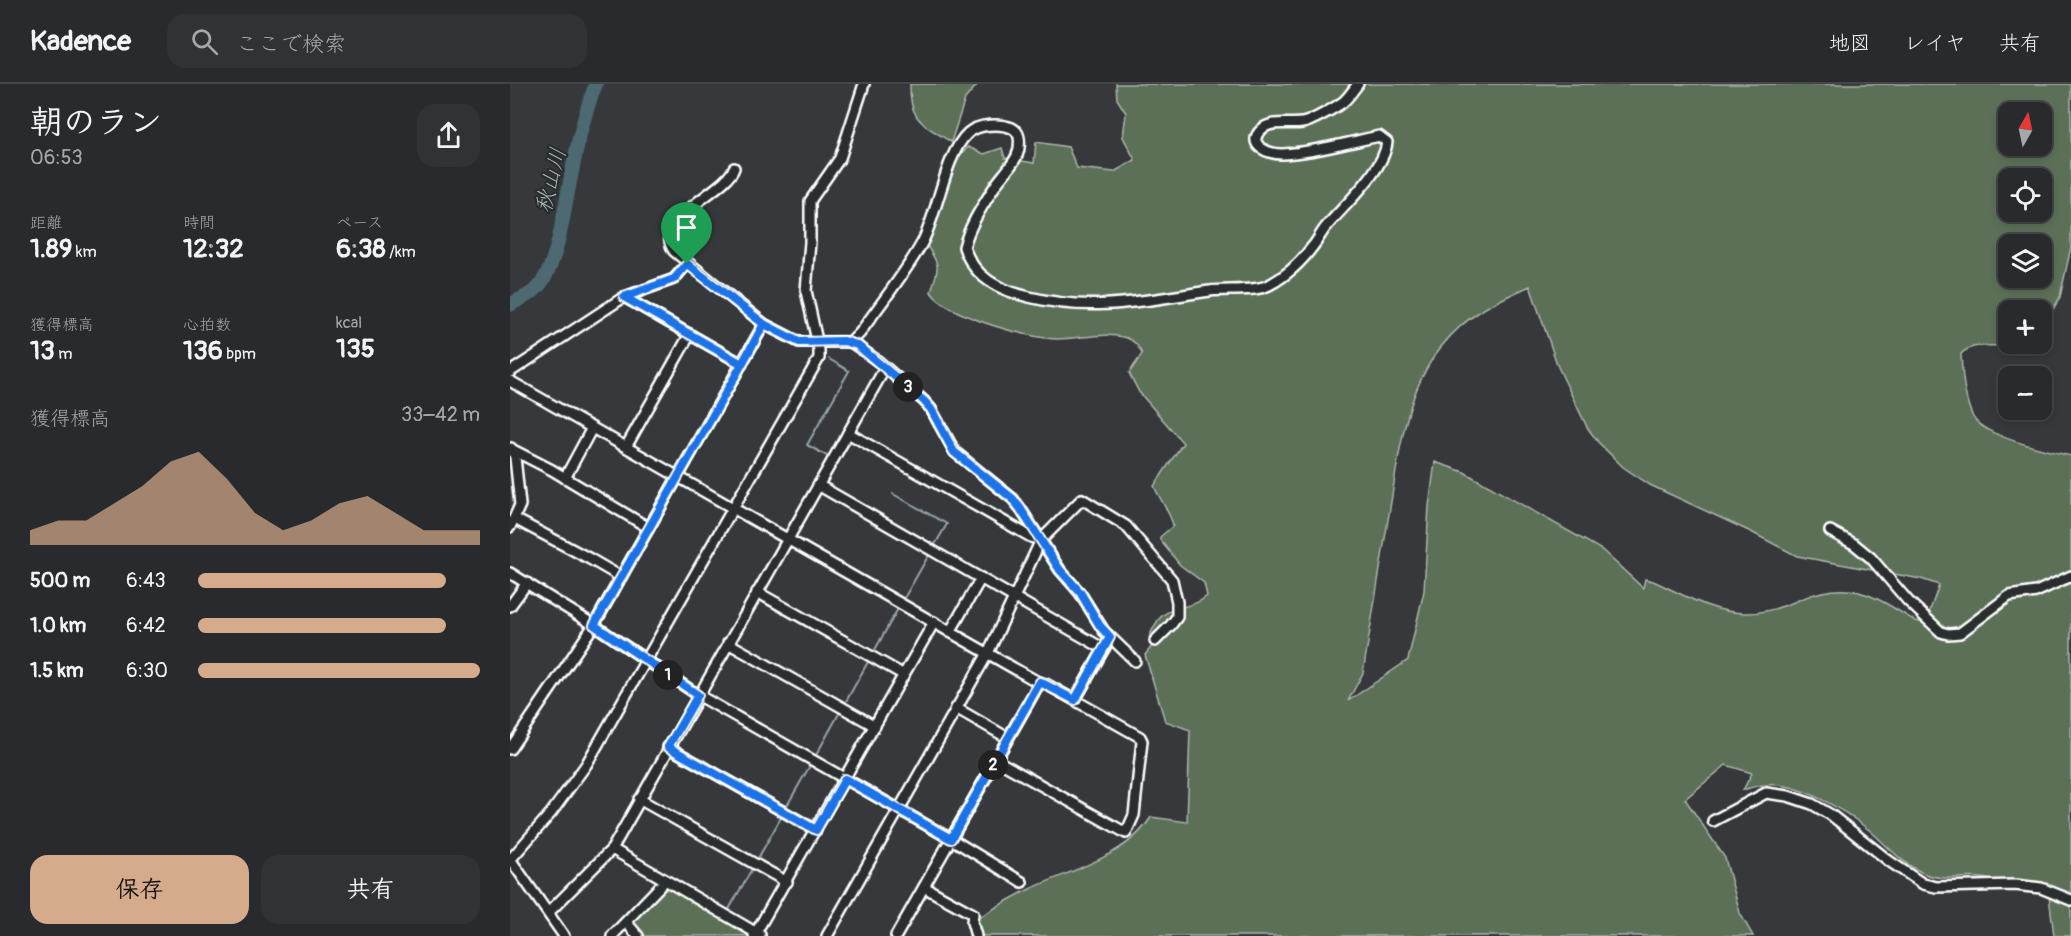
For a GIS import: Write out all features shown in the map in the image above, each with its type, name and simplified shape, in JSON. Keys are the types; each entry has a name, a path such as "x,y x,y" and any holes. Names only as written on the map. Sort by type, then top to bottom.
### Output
{"street":[{"path":"564,936 510,860 551,813 586,765 819,358 818,343 806,291 810,242 810,201 840,158 864,84"},
{"path":"851,342 860,333 922,244 952,159 961,142 970,132 987,126 999,125 1015,129 1020,145 1019,152 972,226 964,247 967,257 988,282 1016,294 1044,300 1072,305 1102,306 1268,286 1307,254 1324,229 1362,187 1383,155 1387,142 1378,136 1329,147 1281,154 1270,153 1259,148 1258,134 1267,126 1275,124 1304,123 1342,102 1358,84"},
{"path":"734,168 732,174 691,206 672,231 671,247 687,264 764,324 793,340 804,343 851,342 885,368 931,409 954,452 1013,499 1060,570 1080,592 1100,626 1135,661"},
{"path":"510,372 624,297 674,279 687,264"},
{"path":"624,297 742,364"},
{"path":"510,749 594,625 764,324"},
{"path":"626,447 690,334"},
{"path":"549,912 612,849 885,368"},
{"path":"510,381 950,632 1140,737 1142,741 1134,815 1126,833 996,760"},
{"path":"565,478 592,428"},
{"path":"848,433 1031,537 1041,540"},
{"path":"511,448 649,528"},
{"path":"511,448 515,457 519,488 519,509 513,523 590,558 621,577"},
{"path":"818,485 1104,648"},
{"path":"830,935 988,653 1041,540 1082,499 1126,526 1172,580 1177,617 1155,641"},
{"path":"1830,531 1854,544 1871,558 1908,601 1941,632 1948,634 1960,633 2009,596 2036,592 2071,576"},
{"path":"510,573 594,625 698,695 1022,882"},
{"path":"950,632 981,578"},
{"path":"510,606 527,583"},
{"path":"757,592 904,675"},
{"path":"612,849 758,935 934,622"},
{"path":"1075,700 1110,637"},
{"path":"728,643 875,726"},
{"path":"896,936 1039,682"},
{"path":"956,708 1008,738"},
{"path":"668,747 816,830"},
{"path":"1713,821 1766,793 1788,796 1812,804 1831,815 1889,861 1923,884 1936,886 2015,885 2041,888 2071,900"},
{"path":"639,799 787,882"},
{"path":"612,936 665,881"},
{"path":"924,887 973,914 972,922 976,936"},
{"path":"626,922 638,936"}],"green space":[{"path":"910,84 978,84 965,99 951,142 925,125 915,114 910,96"},
{"path":"1116,84 2071,84 2071,247 2060,297 2052,311 2052,300 1998,300 1998,346 1974,347 1961,354 1967,402 1973,417 1979,424 2003,437 2071,456 2071,936 2054,936 2049,896 1982,878 1930,876 1908,864 1869,830 1834,806 1806,792 1778,785 1743,790 1752,773 1726,765 1685,799 1725,858 1740,913 1753,936 979,936 973,921 1008,900 1113,852 1141,831 1151,817 1187,822 1190,730 1165,721 1145,655 1156,641 1149,637 1164,615 1169,611 1196,603 1207,596 1204,583 1180,565 1160,540 1160,537 1173,526 1154,486 1183,443 1139,392 1129,373 1142,354 1132,341 1119,336 1102,335 1045,338 1010,330 971,317 940,301 931,292 937,264 927,246 956,160 968,147 984,154 1002,148 1005,158 1034,163 1036,142 1068,147 1077,168 1114,172 1135,160 1123,137 1126,113 1117,99","holes":["1530,286 1558,367 1587,427 1598,442 1623,467 1650,485 1797,556 1921,579 1939,585 1924,623 1915,621 1873,597 1848,590 1818,593 1773,609 1743,613 1708,606 1645,579 1643,588 1602,550 1464,472 1435,462 1429,506 1424,591 1408,660 1348,701 1363,673 1399,453 1410,407 1418,386 1441,347 1460,326 1493,304"]},
{"path":"669,885 749,931 749,936 641,936 633,924 634,918 663,886"}],"waterway":[{"name":"秋山川","path":"510,305 534,291 549,269 561,229 579,137 596,84"},
{"path":"829,359 849,371 807,445 829,457"},
{"path":"893,494 947,524 933,548"},
{"path":"903,600 930,553"},
{"path":"872,655 900,605"},
{"path":"844,705 869,660"},
{"path":"815,757 841,710"},
{"path":"785,809 812,762"},
{"path":"756,862 783,814"},
{"path":"728,911 753,867"}],"route":[{"path":"687,264 674,279 624,297 742,364 764,324 799,342 844,341 857,345 924,401 931,409 954,452 1013,499 1060,570 1080,592 1100,626 1110,637 1075,700 1040,682 951,839 845,779 816,830 668,747 698,695 594,625 742,364 764,324 687,264"}]}
